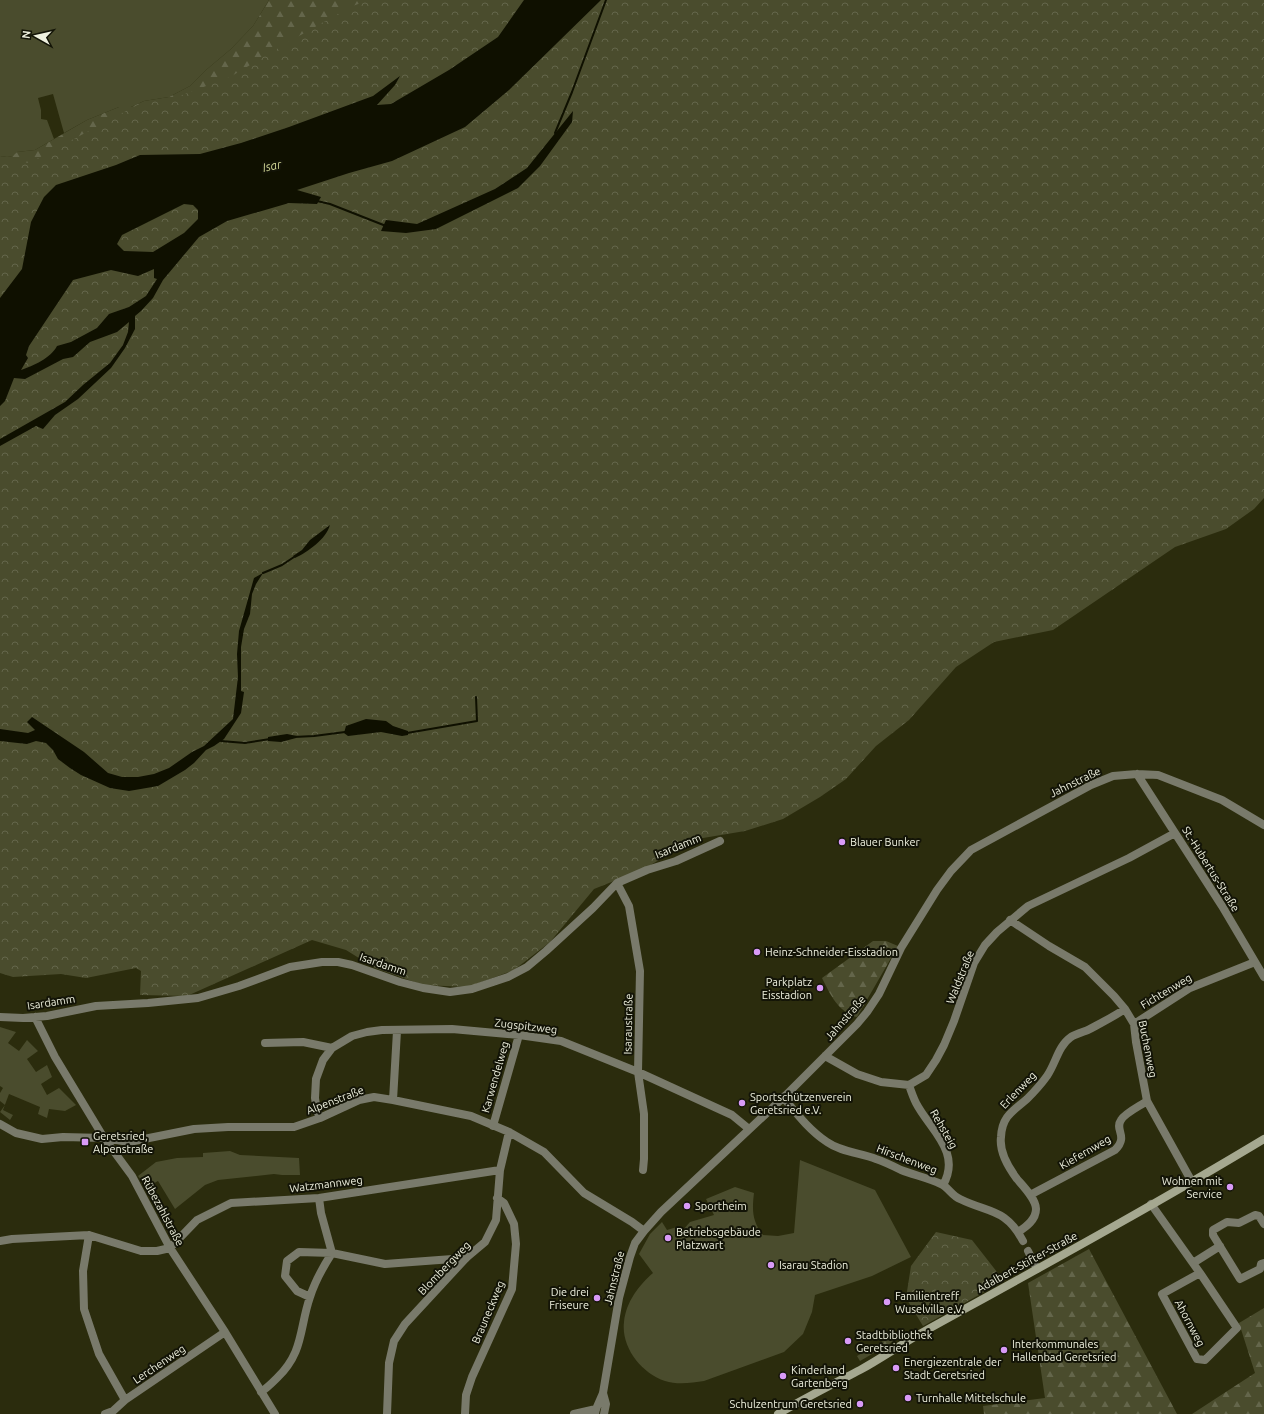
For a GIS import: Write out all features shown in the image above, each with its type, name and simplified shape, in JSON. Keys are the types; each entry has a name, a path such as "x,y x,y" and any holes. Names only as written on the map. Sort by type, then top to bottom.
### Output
{"street":[{"name":"Jahnstraße","path":"596,1411 603,1393 619,1298 625,1274 635,1244 644,1230 661,1212 850,1033 879,994 901,948 936,890 951,871 971,850 1091,785 1112,776 1137,774 1158,775 1222,800 1264,825"},
{"name":"St.-Hubertus-Straße","path":"1137,774 1264,977"},
{"name":"Waldstraße","path":"909,1085 926,1075 936,1060 954,1021 974,964 985,945 1010,920 1028,906 1129,858 1175,833"},
{"name":"Isardamm","path":"0,1017 23,1018 48,1016 96,1006 198,998 239,986 290,967 322,962 338,962 352,965 400,982 423,988 450,992 472,989 508,977 527,967 593,908 617,883 647,870 676,861 720,841"},
{"name":"Isaraustraße","path":"617,883 629,906 640,971 638,1072 644,1114 643,1170"},
{"name":"Buchenweg","path":"1010,920 1049,946 1085,967 1125,1009 1134,1024 1147,1101 1192,1182"},
{"name":"Fichtenweg","path":"1134,1024 1190,988 1255,962"},
{"name":"Erlenweg","path":"1018,1232 1028,1225 1035,1215 1036,1208 1030,1195 1015,1177 1000,1147 1004,1122 1009,1113 1029,1098 1048,1076 1060,1049 1071,1037 1103,1022 1125,1009"},
{"name":"Rübezahlstraße","path":"35,1017 55,1057 104,1138 132,1176 170,1248 225,1332 275,1414"},
{"name":"Zugspitzweg","path":"320,1118 317,1111 315,1098 316,1079 323,1060 332,1048 352,1036 367,1032 382,1030 397,1031 452,1029 519,1035 561,1041 638,1072 736,1117 749,1129"},
{"path":"393,1100 397,1031"},
{"name":"Karwendelweg","path":"493,1126 519,1035"},
{"path":"265,1043 304,1042 332,1048"},
{"path":"825,1056 857,1074 882,1082 909,1085"},
{"name":"Rehsteig","path":"909,1085 916,1103 947,1150 949,1162 948,1175 943,1185"},
{"name":"Alpenstraße","path":"0,1124 16,1133 42,1139 63,1137 104,1138 129,1142 194,1128 294,1127 320,1118 359,1100 374,1097 393,1100 471,1116 509,1132 544,1152 584,1193 644,1230"},
{"name":"Hirschenweg","path":"784,1097 804,1124 828,1143 839,1148 876,1159 943,1185 957,1198 974,1206 991,1210 1003,1216 1018,1232 1023,1241"},
{"name":"Kiefernweg","path":"1030,1195 1115,1150 1120,1144 1122,1137 1119,1122 1123,1117 1147,1101"},
{"name":"Blombergweg","path":"387,1414 389,1363 394,1341 405,1324 466,1258 485,1242 496,1220 500,1170 509,1132"},
{"name":"Adalbert-Stifter-Straße","path":"778,1414 830,1384 861,1369 914,1337 1192,1182 1264,1139"},
{"name":"Watzmannweg","path":"170,1248 197,1220 231,1203 319,1198 500,1170"},
{"path":"261,1392 293,1359 299,1344 310,1297 319,1274 332,1253 321,1213 319,1198"},
{"name":"Brauneckweg","path":"465,1414 466,1395 472,1377 512,1289 516,1244 514,1224 504,1203 497,1198"},
{"name":"Ahornweg","path":"1152,1204 1200,1273 1237,1328 1205,1360 1197,1359 1162,1294 1200,1273"},
{"path":"1264,1224 1259,1216 1254,1215 1239,1223 1232,1221 1227,1222 1213,1230 1213,1235 1240,1279 1260,1269 1261,1264 1264,1263"},
{"path":"0,1241 89,1235 141,1250 157,1251 170,1248"},
{"path":"89,1235 83,1271 84,1309 99,1354 125,1400"},
{"path":"1193,1263 1220,1246"},
{"path":"1028,1251 1037,1269"},
{"path":"310,1297 297,1291 285,1276 287,1261 299,1252 332,1253 385,1264 466,1258"},
{"name":"Lerchenweg","path":"105,1414 113,1411 125,1400 225,1332"},
{"name":"Jahnstraße","path":"603,1393 606,1404 604,1414"},
{"path":"574,1414 596,1411"}],"green space":[{"path":"0,0 269,0 253,26 231,49 190,86 169,97 144,101 131,107 119,107 87,120 64,133 53,94 38,98 41,110 41,119 47,120 54,139 35,150 17,152 14,156 7,157 0,156"},
{"path":"269,0 478,0 0,298 0,156 13,156 17,152 35,150 87,120 119,107 131,107 144,101 169,97 190,86 231,49 253,26"},
{"path":"369,0 1264,0 1264,498 1254,509 1226,529 1175,547 1053,630 994,642 956,667 909,720 876,746 846,779 820,797 783,819 745,831 697,839 644,869 594,889 550,942 514,970 468,987 423,985 375,968 346,950 312,940 187,996 140,995 141,971 136,968 86,978 61,974 13,977 0,973 0,159 29,163 141,103 177,97 230,77 350,7"},
{"path":"873,941 886,941 898,946 857,1017 850,1015 835,1002 822,978"},
{"path":"0,1027 16,1032 8,1043 19,1051 27,1040 38,1051 27,1059 36,1072 47,1065 52,1077 41,1084 47,1095 59,1088 76,1105 65,1111 49,1109 47,1118 38,1114 40,1107 9,1094 5,1105 0,1101 0,1093 3,1088 0,1086"},
{"path":"5,1105 3,1110 13,1115 10,1120 0,1112"},
{"path":"230,1151 240,1155 299,1158 300,1175 274,1174 218,1180 205,1185 175,1209 158,1181 147,1187 138,1176 156,1162 177,1158 203,1157 203,1153"},
{"name":"Isarau Stadion","path":"800,1160 875,1190 911,1257 872,1276 815,1295 812,1312 803,1334 784,1352 699,1382 674,1383 665,1381 648,1372 634,1358 629,1350 624,1331 624,1322 627,1308 634,1294 653,1273 639,1254 650,1234 662,1222 667,1230 677,1227 683,1230 690,1222 714,1215 706,1199 735,1187 754,1193 753,1205 755,1220 763,1235 778,1236 794,1233"},
{"path":"936,1232 972,1240 1004,1281 923,1326 906,1298 911,1266"},
{"path":"1089,1249 1177,1414 984,1414 983,1406 1045,1398 1028,1283"},
{"path":"1264,1308 1264,1414 1192,1414 1255,1373 1239,1323"},
{"path":"890,1339 896,1340 860,1361 857,1356 883,1341"}],"water":[{"name":"Isar","path":"524,0 601,0 509,90 465,127 392,161 297,190 321,197 317,204 289,203 227,221 199,237 163,280 153,298 135,316 135,329 125,348 111,368 78,399 55,415 43,429 36,426 0,446 0,439 65,402 110,363 123,345 128,332 129,322 117,332 90,342 73,357 63,359 25,379 14,378 5,401 0,406 0,298 22,269 31,222 44,197 56,185 116,165 140,155 200,154 241,143 373,96 400,76 395,85 377,105 391,104 449,70 498,37","holes":["184,204 193,205 198,210 198,219 184,233 153,252 124,251 117,244 122,235","154,269 154,278 157,279 146,296 129,307 109,314 97,328 71,342 57,346 46,358 21,370 28,358 26,355 29,346 73,280 111,270 138,276"]},
{"path":"573,111 572,122 540,166 518,188 436,229 406,233 381,231 386,220 417,224 495,189 527,168"},
{"path":"330,525 321,540 295,558 293,556 302,550 310,540"},
{"path":"263,573 252,594 250,614 244,629 241,647 241,691 244,692 241,713 224,739 206,750 185,770 158,786 129,791 110,788 81,775 58,759 53,750 46,743 36,741 27,744 0,741 0,729 28,733 35,730 27,722 32,717 84,752 108,773 122,777 138,777 154,774 169,768 192,752 204,746 233,719 238,677 237,654 239,631 254,578"},
{"path":"366,719 386,721 393,726 408,731 408,735 402,736 381,732 348,736 344,733 346,726"},
{"path":"287,734 297,736 296,738 281,742 268,741 268,737"}],"waterway":[{"path":"555,133 606,0"},
{"path":"317,201 330,204 386,226"},
{"path":"263,573 282,565 294,557"},
{"path":"407,733 477,721 476,697"},
{"path":"294,737 345,732"},
{"path":"221,741 245,743 270,739"}],"place":[{"name":"Blauer Bunker","path":"842,842"},
{"name":"Heinz-Schneider-Eisstadion","path":"757,952"},
{"name":"Parkplatz Eisstadion","path":"820,988"},
{"name":"Sportschützenverein Geretsried e.V.","path":"742,1103"},
{"name":"Geretsried, Alpenstraße","path":"85,1142"},
{"name":"Wohnen mit Service","path":"1230,1187"},
{"name":"Sportheim","path":"687,1206"},
{"name":"Betriebsgebäude Platzwart","path":"668,1238"},
{"name":"Isarau Stadion","path":"771,1265"},
{"name":"Die drei Friseure","path":"597,1298"},
{"name":"Familientreff Wuselvilla e.V.","path":"887,1302"},
{"name":"Stadtbibliothek Geretsried","path":"848,1341"},
{"name":"Interkommunales Hallenbad Geretsried","path":"1004,1350"},
{"name":"Energiezentrale der Stadt Geretsried","path":"896,1368"},
{"name":"Kinderland Gartenberg","path":"783,1376"},
{"name":"Turnhalle Mittelschule","path":"908,1398"},
{"name":"Schulzentrum Geretsried","path":"860,1404"}]}
